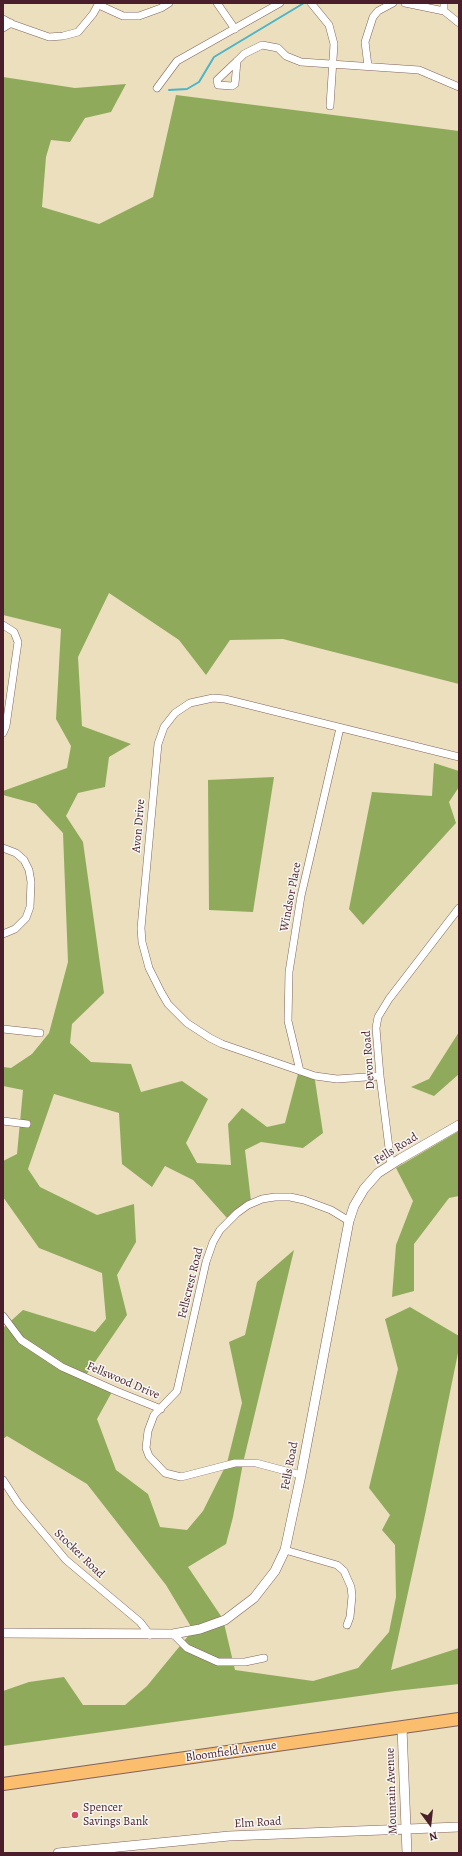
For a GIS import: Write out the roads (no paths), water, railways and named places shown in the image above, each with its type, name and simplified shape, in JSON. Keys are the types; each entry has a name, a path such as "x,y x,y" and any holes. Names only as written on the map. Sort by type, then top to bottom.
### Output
{"main road":[{"name":"Bloomfield Avenue","path":"3,1784 459,1720"}],"street":[{"path":"3,19 49,37 63,36 78,32 99,4 122,16 139,16 161,8 169,3"},
{"path":"217,3 235,29"},
{"path":"157,88 177,60 280,3"},
{"path":"311,3 329,25 334,44 330,106"},
{"path":"368,66 365,42 373,16 378,11 393,3"},
{"path":"405,3 444,11 459,23"},
{"path":"444,3 444,11"},
{"path":"3,28 11,23"},
{"path":"237,61 244,54 262,45 278,48 286,56 301,62 419,70 459,87"},
{"path":"3,625 14,632 18,642 6,726 3,733"},
{"name":"Avon Drive","path":"380,1076 337,1079 315,1076 300,1071 222,1044 198,1031 187,1023 168,1004 153,978 145,955 141,928 157,750 161,733 171,718 190,703 207,698 225,699 459,757"},
{"name":"Windsor Place","path":"300,1071 288,1021 289,972 301,896 340,728"},
{"path":"3,848 16,853 24,860 29,870 31,882 30,907 26,918 15,930 3,934"},
{"name":"Devon Road","path":"391,1164 380,1076 376,1028 378,1017 389,1000 459,908"},
{"path":"3,1029 40,1034"},
{"path":"3,1121 27,1124"},
{"name":"Fells Road","path":"3,1633 173,1634 214,1625 235,1614 262,1590 275,1571 285,1550 301,1475 349,1221 354,1206 364,1189 378,1174 391,1164 459,1125"},
{"name":"Fellscrest Road","path":"161,1409 177,1391 208,1256 220,1230 242,1209 255,1202 283,1196 297,1198 331,1210 349,1221"},
{"name":"Fellswood Drive","path":"3,1316 21,1340 62,1367 161,1409 154,1415 148,1430 146,1448 149,1456 165,1473 181,1477 235,1463 256,1463 301,1475"},
{"name":"Stocker Road","path":"3,1480 18,1503 66,1560 140,1622 150,1635"},
{"path":"285,1550 337,1566 344,1572 351,1587 352,1596 350,1617 347,1625"},
{"path":"173,1634 187,1648 218,1662 245,1662 264,1658"},
{"name":"Mountain Avenue","path":"402,1728 407,1853"},
{"name":"Elm Road","path":"58,1853 230,1836 459,1827"}],"waterway":[{"path":"169,90 187,89 199,82 214,57 304,3"}],"place":[{"name":"Spencer Savings Bank","path":"75,1815"}]}
